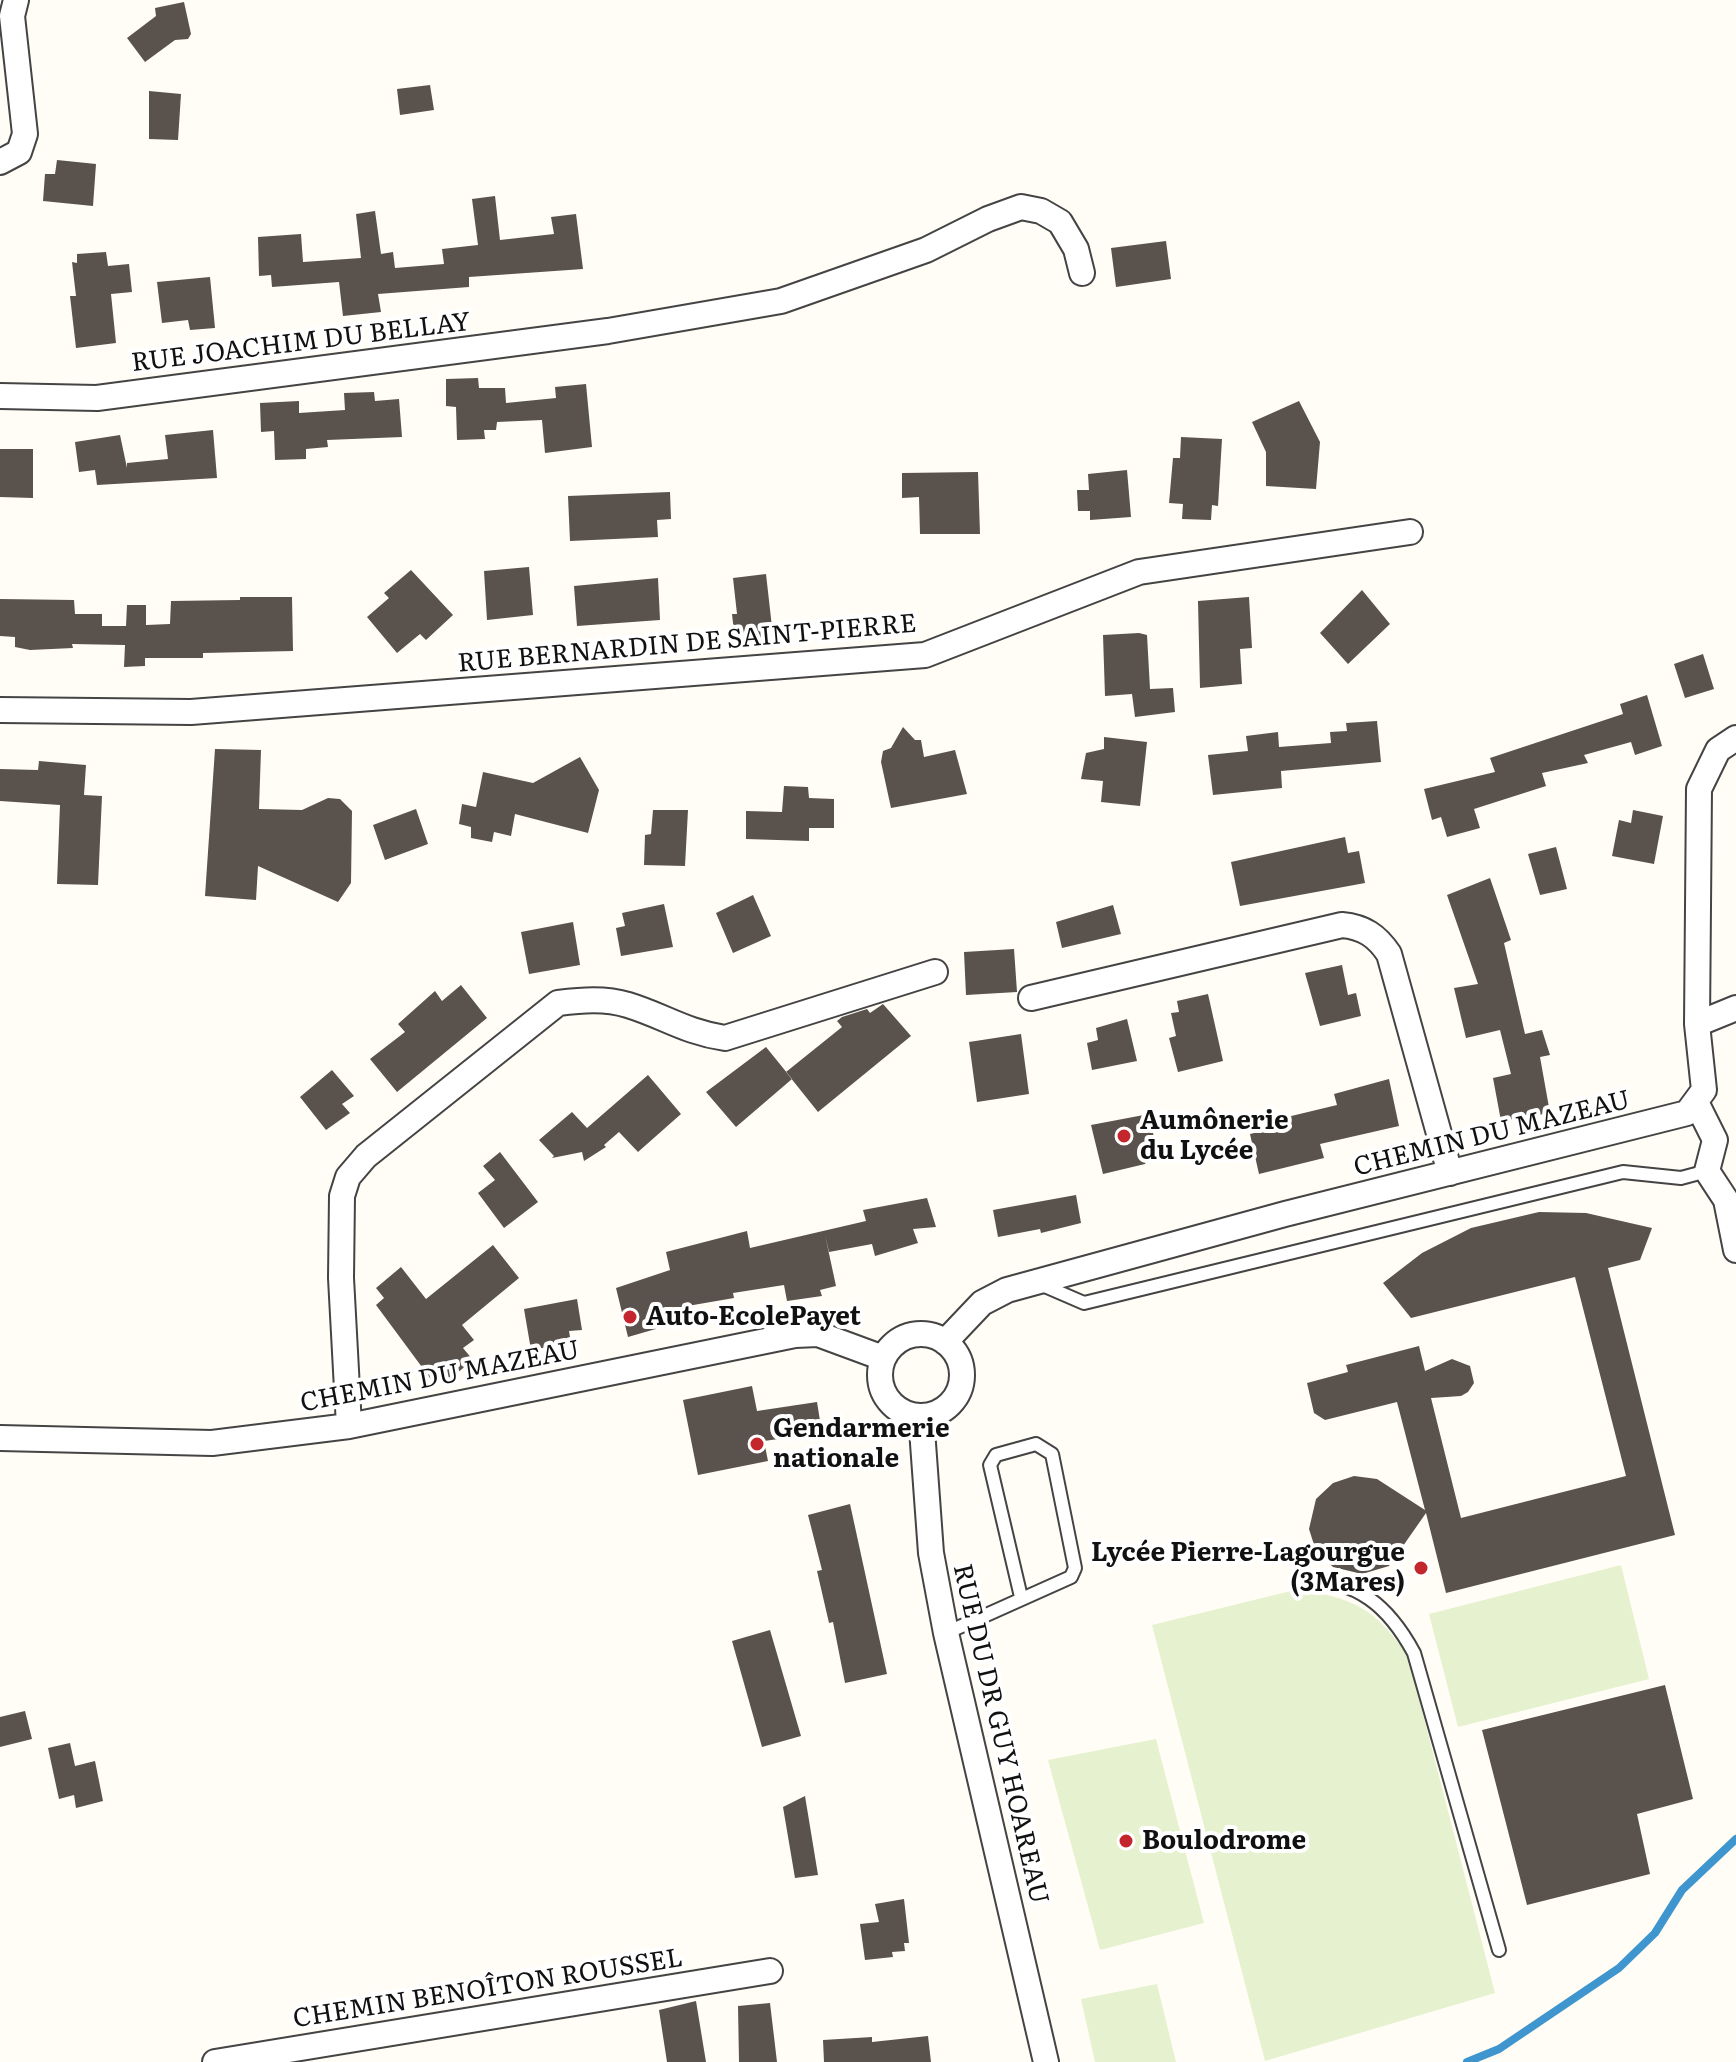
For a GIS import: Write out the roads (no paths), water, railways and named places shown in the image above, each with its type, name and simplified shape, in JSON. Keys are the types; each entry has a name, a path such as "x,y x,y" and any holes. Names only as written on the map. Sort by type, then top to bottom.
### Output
{"street":[{"path":"0,162 19,152 25,134 12,16 16,0"},
{"name":"RUE JOACHIM DU BELLAY","path":"0,396 97,398 608,331 781,301 926,250 1021,207 1041,211 1060,222 1076,249 1082,273"},
{"name":"RUE BERNARDIN DE SAINT-PIERRE","path":"0,710 191,712 925,655 1139,572 1410,532"},
{"path":"1736,738 1718,750 1699,789 1697,1024 1704,1090 1697,1104 1715,1140 1707,1171 1726,1200 1736,1250"},
{"path":"1031,998 1342,925 1355,926 1380,941 1389,954 1450,1173"},
{"path":"349,1426 341,1278 342,1196 348,1177 366,1156 558,1003 594,999 627,1005 691,1033 725,1038 935,972"},
{"path":"1697,1024 1736,1008"},
{"name":"CHEMIN DU MAZEAU","path":"945,1342 982,1303 1007,1290 1450,1173 1668,1120 1687,1113 1697,1104"},
{"name":"CHEMIN DU MAZEAU","path":"0,1438 212,1443 349,1426 795,1335 818,1334 883,1358"},
{"path":"922,1334 945,1342 960,1364 960,1388 948,1406 921,1416 899,1410 883,1392 880,1381 883,1358 890,1348 910,1335 922,1334"},
{"name":"RUE DU DR GUY HOAREAU","path":"921,1416 921,1449 931,1553 946,1633 1046,2062"},
{"name":"CHEMIN BENOÎTON ROUSSEL","path":"215,2062 770,1971"}],"lane":[{"path":"1036,1282 1084,1303 1623,1172 1681,1178 1707,1171"},
{"path":"946,1633 1071,1577 1075,1568 1052,1454 1036,1444 996,1455 990,1465 1021,1597"},
{"path":"1302,1578 1331,1580 1380,1606 1398,1623 1414,1653 1499,1950"}],"waterway":[{"path":"1467,2062 1499,2049 1619,1968 1655,1933 1682,1890 1736,1839"}],"place":[{"name":"Aumônerie du Lycée","path":"1124,1136"},
{"name":"Auto-EcolePayet","path":"630,1317"},
{"name":"Gendarmerie nationale","path":"757,1444"},
{"name":"Lycée Pierre-Lagourgue (3Mares)","path":"1421,1568"},
{"name":"Boulodrome","path":"1126,1841"}]}
